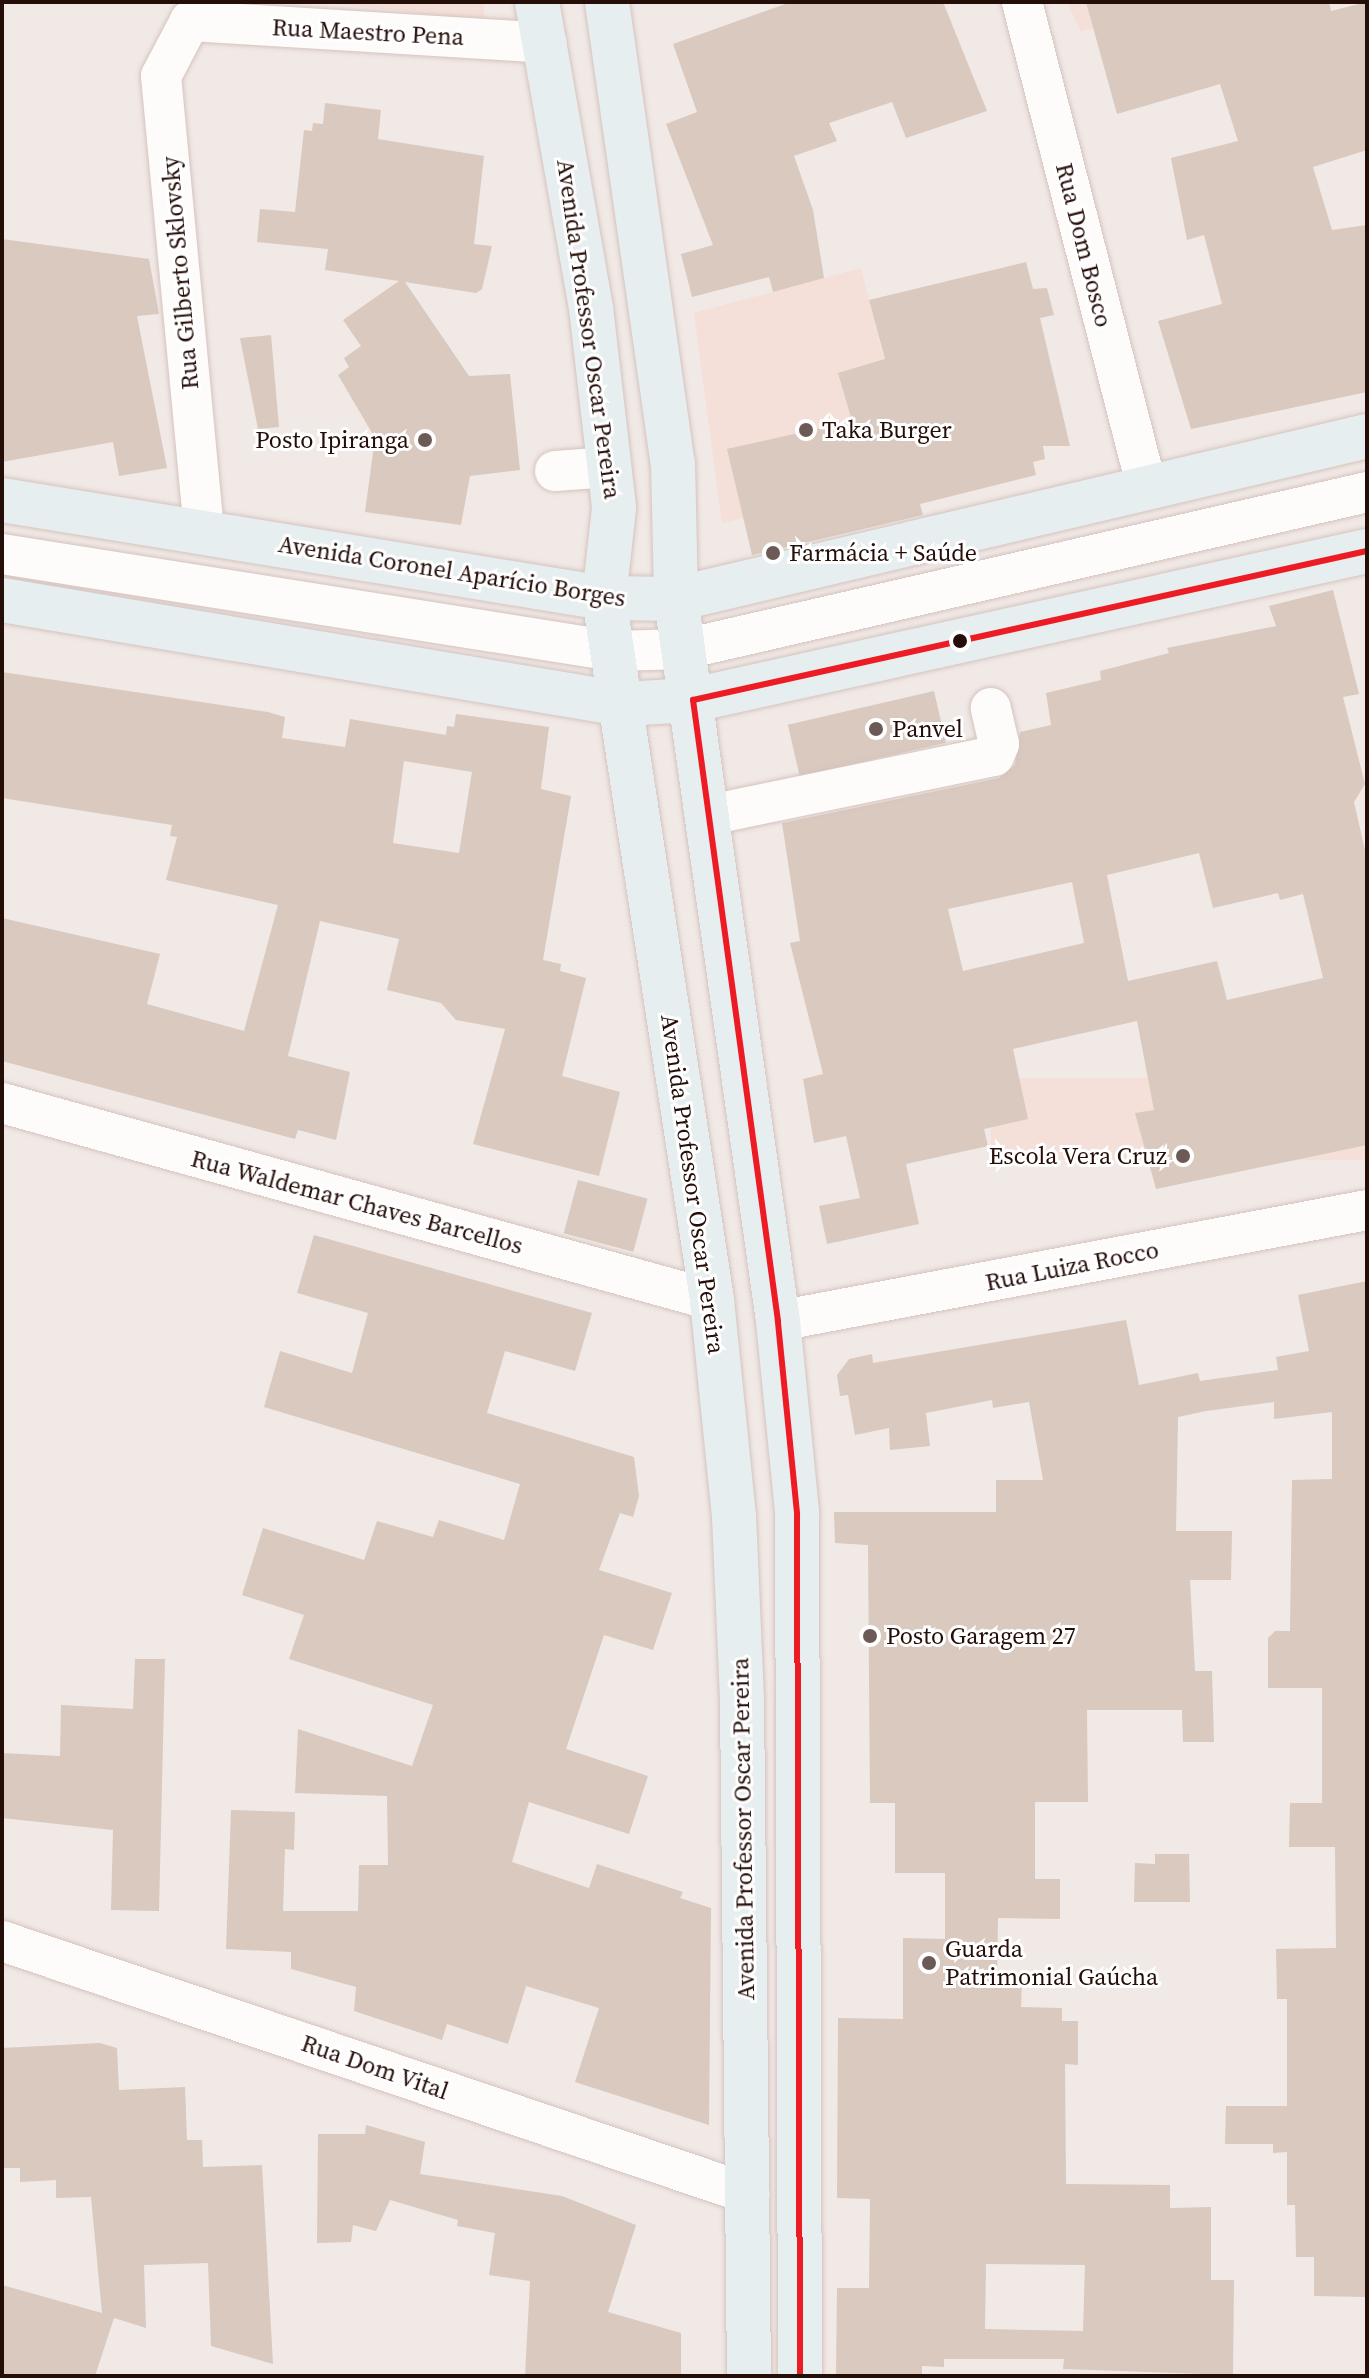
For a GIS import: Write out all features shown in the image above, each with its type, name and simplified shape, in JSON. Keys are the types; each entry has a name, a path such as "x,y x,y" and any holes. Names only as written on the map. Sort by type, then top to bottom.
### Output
{"main road":[{"path":"607,2 673,463 676,599 693,700 778,1321 798,1527 800,2376"},
{"name":"Avenida Professor Oscar Pereira","path":"542,22 591,308 614,508 604,598 712,1300 734,1516 742,1699 749,2376"},
{"name":"Avenida Coronel Aparício Borges","path":"2,500 604,598 676,599 1367,436"},
{"path":"2,600 622,704 693,700 1367,551"}],"street":[{"name":"Rua Dom Bosco","path":"1022,2 1147,488"},
{"name":"Rua Maestro Pena","path":"187,12 542,22"},
{"name":"Rua Gilberto Sklovsky","path":"187,12 161,76 204,532"},
{"path":"555,471 610,467"},
{"path":"2,554 613,651 685,649 1367,492"},
{"path":"709,815 994,756 999,744 991,708"},
{"name":"Rua Waldemar Chaves Barcellos","path":"2,1103 712,1300"},
{"name":"Rua Luiza Rocco","path":"778,1321 1367,1210"},
{"name":"Rua Dom Vital","path":"2,1941 749,2194"}],"shaded area":[{"path":"321,2 483,2 485,21"},
{"path":"1067,2 1168,2 1081,32"},
{"name":"Taka Burger","path":"861,268 914,477 722,523 694,313"},
{"path":"991,1078 1367,1078 1367,1160 991,1160"}],"building":[{"path":"791,2 943,2 987,111 906,138 892,102 829,123 837,141 794,156 813,210 824,278 773,292 769,277 692,297 681,254 713,245 666,124 697,112 673,44"},
{"path":"1086,2 1329,2 1331,11 1367,2 1367,150 1313,167 1332,230 1367,225 1367,392 1191,429 1158,321 1222,304 1204,235 1187,240 1171,158 1238,141 1220,84 1117,114"},
{"path":"325,103 381,110 378,139 484,156 474,244 492,246 482,289 476,293 405,282 469,376 510,374 520,470 470,476 461,525 365,512 375,438 338,375 349,367 344,358 361,346 343,320 399,281 325,270 328,249 257,242 260,209 295,212 304,130 312,131 313,123 323,124"},
{"path":"2,239 149,259 159,314 137,316 167,468 119,476 113,442 2,462"},
{"path":"1026,262 1033,289 1047,288 1054,315 1040,318 1070,446 1043,446 1045,459 1033,462 1036,475 920,504 923,515 752,555 727,449 852,421 838,373 885,359 869,300"},
{"path":"271,335 279,427 258,429 240,338"},
{"path":"1333,590 1359,694 1343,697 1365,784 1354,802 1367,859 1367,1145 1156,1189 1135,1113 1154,1110 1137,1021 1013,1049 1028,1119 984,1129 988,1146 906,1164 919,1224 827,1244 819,1206 860,1198 846,1136 814,1143 803,1079 823,1074 790,943 800,941 782,823 999,778 1015,765 1020,732 1051,725 1046,693 1101,680 1100,671 1169,653 1167,648 1276,626 1269,606","holes":["1199,853 1213,908 1278,893 1280,900 1303,894 1323,978 1227,1000 1217,961 1128,981 1107,875","1072,882 1084,943 963,971 948,909"]},
{"path":"2,672 268,712 285,717 282,738 345,747 350,719 446,735 447,726 454,727 456,714 549,727 541,789 571,796 543,960 561,964 560,971 586,978 562,1076 620,1092 599,1176 473,1144 505,1029 456,1020 441,1003 387,990 399,939 320,921 288,1056 350,1072 336,1140 298,1130 295,1139 2,1061 2,918 160,954 147,1004 244,1031 278,905 166,880 177,837 170,836 172,825 2,798","holes":["404,761 472,772 459,853 393,843"]},
{"path":"934,691 946,743 800,776 788,725"},
{"path":"578,1180 648,1199 633,1252 564,1233"},
{"path":"314,1235 592,1313 575,1371 505,1351 487,1413 634,1457 639,1496 633,1517 620,1513 599,1570 672,1593 653,1650 604,1635 566,1749 648,1776 629,1834 529,1802 512,1862 589,1888 597,1864 683,1892 680,1898 711,1908 709,2125 575,2082 599,2008 526,1986 508,2044 447,2024 442,2040 354,2011 356,1987 291,1969 291,1952 226,1949 231,1810 295,1812 294,1850 285,1849 283,1911 358,1911 359,1865 388,1865 387,1796 295,1793 298,1729 412,1766 433,1705 289,1659 304,1615 242,1595 263,1528 364,1560 377,1521 433,1537 439,1520 504,1540 520,1484 264,1407 280,1351 352,1373 368,1313 297,1293"},
{"path":"1367,1281 1367,2297 1314,2296 1314,2257 1296,2257 1295,2205 1287,2205 1287,2152 1273,2153 1273,2144 1225,2144 1226,2106 1287,2106 1287,1999 1277,1999 1276,1949 1336,1948 1335,1847 1289,1847 1290,1803 1322,1803 1322,1688 1268,1688 1268,1638 1275,1631 1290,1631 1292,1480 1332,1479 1332,1412 1274,1419 1274,1402 1206,1411 1178,1417 1176,1531 1232,1531 1231,1580 1190,1580 1195,1671 1212,1671 1214,1742 1183,1742 1182,1710 1087,1710 1088,1802 1035,1802 1035,1879 1060,1879 1060,1919 998,1918 997,1980 1022,1980 1021,2007 1062,2008 1062,2021 1078,2021 1078,2065 1065,2064 1066,2184 1170,2185 1170,2208 1211,2207 1211,2280 1234,2280 1233,2375 1063,2369 1064,2359 944,2359 944,2367 922,2366 922,2376 836,2376 837,2288 869,2288 870,2199 837,2198 838,2018 903,2019 903,1938 945,1939 945,1873 895,1873 895,1803 870,1803 868,1545 835,1543 834,1512 996,1512 996,1480 1043,1480 1029,1402 993,1408 992,1400 926,1413 930,1446 890,1450 889,1428 855,1435 848,1395 840,1396 837,1375 849,1359 872,1354 873,1363 1126,1320 1139,1385 1198,1373 1200,1381 1278,1370 1276,1357 1309,1351 1298,1295","holes":["986,2264 1085,2265 1083,2331 985,2329"]},
{"path":"135,1659 165,1659 159,1911 111,1910 113,1830 2,1818 2,1753 60,1756 61,1705 133,1709"},
{"path":"1155,1854 1189,1854 1190,1902 1134,1902 1135,1863 1155,1864"},
{"path":"100,2043 117,2048 119,2090 185,2087 187,2140 202,2140 203,2167 262,2165 273,2364 211,2346 208,2263 144,2265 146,2328 114,2318 95,2376 2,2376 2,2285 102,2313 91,2197 56,2198 56,2180 20,2182 20,2168 2,2168 2,2048"},
{"path":"366,2125 425,2142 420,2174 562,2196 636,2225 608,2312 681,2333 681,2376 525,2376 530,2281 489,2275 495,2233 457,2226 458,2220 390,2200 376,2231 353,2225 351,2242 317,2243 318,2134 365,2134"}],"transit line":[{"path":"800,2376 797,1513 778,1321 693,700 1367,551"}],"place":[{"name":"Taka Burger","path":"806,430"},
{"name":"Posto Ipiranga","path":"425,440"},
{"name":"Farmácia + Saúde","path":"773,553"},
{"name":"Panvel","path":"876,729"},
{"name":"Escola Vera Cruz","path":"1183,1156"},
{"name":"Posto Garagem 27","path":"870,1636"},
{"name":"Guarda Patrimonial Gaúcha","path":"929,1963"}]}
